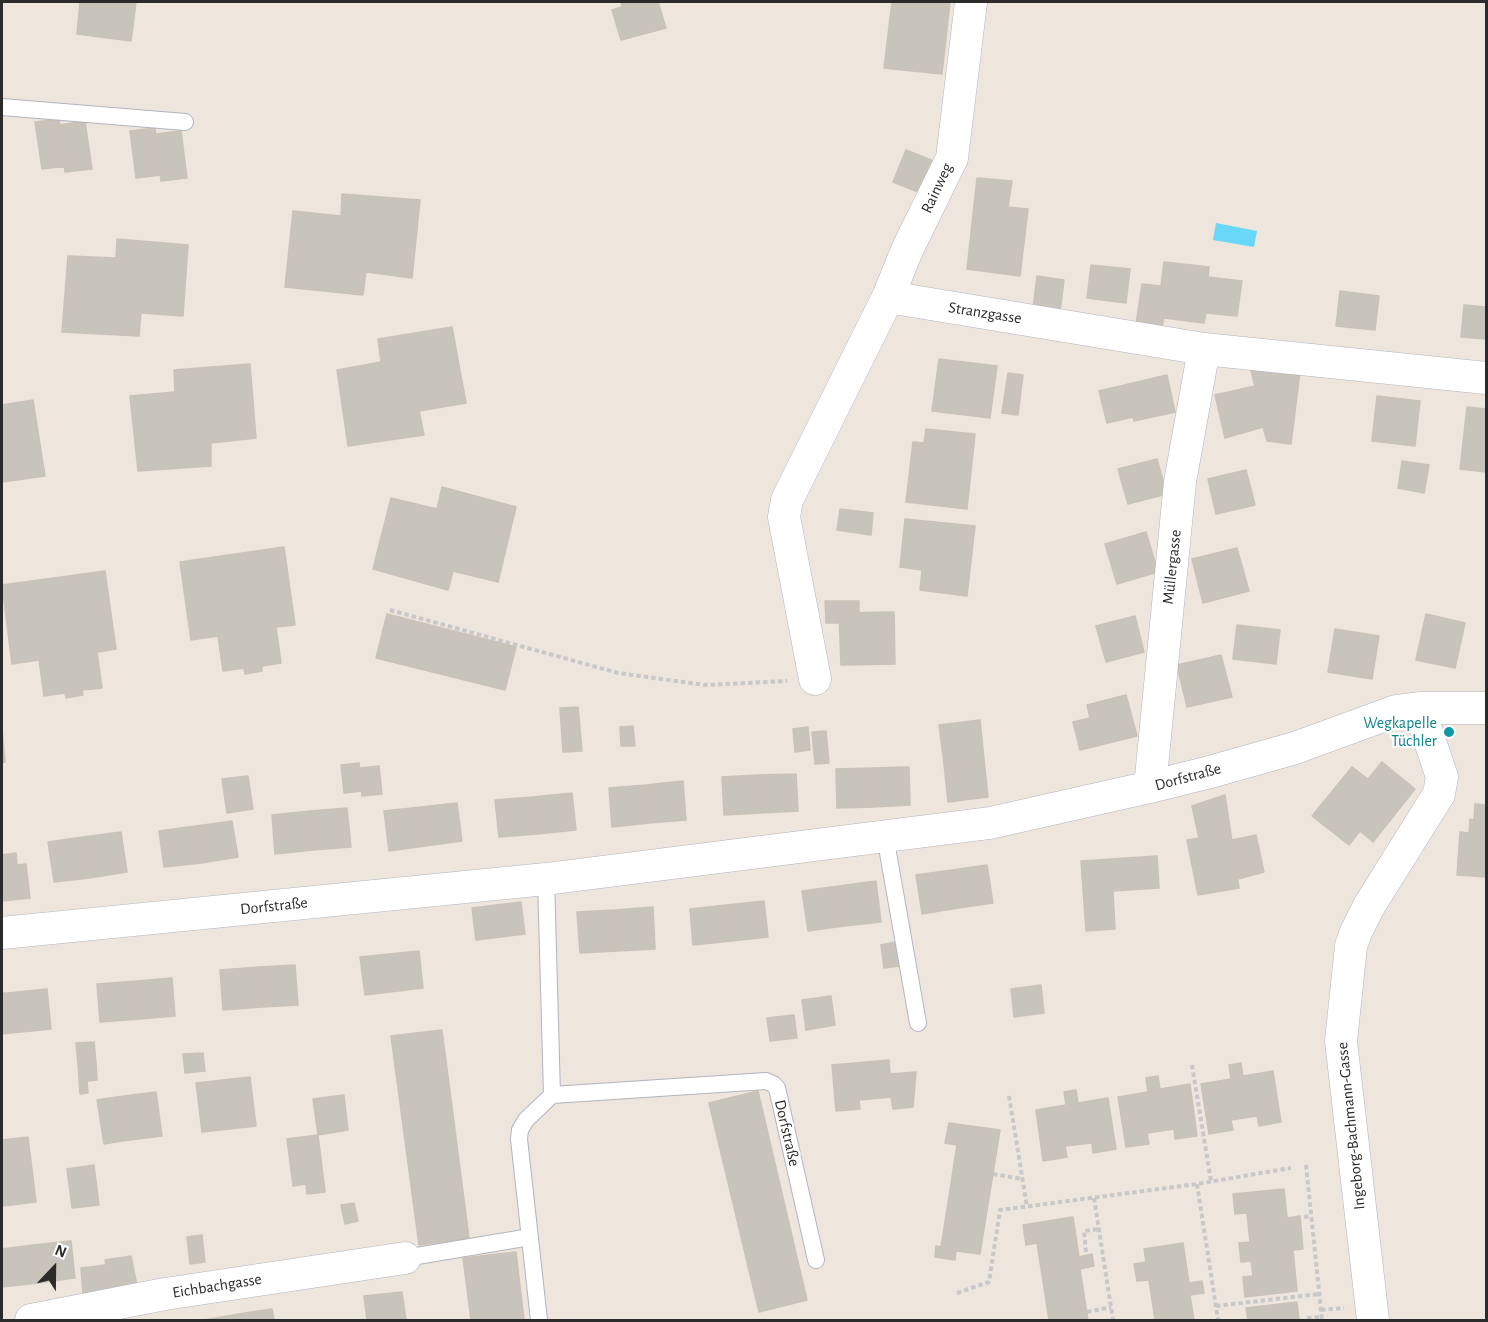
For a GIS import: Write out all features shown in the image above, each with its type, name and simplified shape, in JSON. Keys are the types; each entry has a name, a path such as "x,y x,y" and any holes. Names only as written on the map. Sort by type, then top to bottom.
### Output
{"street":[{"name":"Rainweg","path":"888,297 952,158 971,2"},
{"name":"Stranzgasse","path":"888,297 1204,349 1486,378"},
{"path":"815,679 784,518 787,500 888,297"},
{"name":"Müllergasse","path":"1150,787 1180,482 1204,349"},
{"name":"Dorfstraße","path":"2,933 546,879 990,823 1150,787 1295,748 1396,711 1419,708 1486,708"},
{"name":"Ingeborg-Bachmann-Gasse","path":"1373,1320 1341,1041 1351,946 1356,932 1439,794 1442,777 1419,708"},
{"name":"Eichbachgasse","path":"31,1320 165,1294 405,1258"}],"lane":[{"path":"2,107 185,122"},
{"path":"885,836 918,1023"},
{"path":"539,1320 520,1130 526,1120 552,1095 546,879"},
{"name":"Dorfstraße","path":"552,1095 766,1081 773,1084 777,1088 816,1260"},
{"path":"405,1258 530,1237"}],"path":[{"path":"390,609 618,674 705,685 815,679"},
{"path":"1192,1065 1211,1181"},
{"path":"1009,1096 1027,1207"},
{"path":"1306,1165 1321,1319 1307,1318"},
{"path":"957,1293 989,1282 1000,1210 1197,1184 1291,1168"},
{"path":"993,1174 1022,1179"},
{"path":"1197,1184 1218,1320"},
{"path":"1095,1198 1113,1320"},
{"path":"1304,1217 1310,1216"},
{"path":"1086,1251 1084,1232 1099,1229"},
{"path":"1216,1306 1319,1294"},
{"path":"1087,1312 1111,1307"}],"water":[{"path":"1216,223 1257,231 1254,247 1213,240"}],"building":[{"path":"80,2 136,2 131,41 77,34"},
{"path":"621,2 658,2 666,28 621,40 612,10 622,7"},
{"path":"892,2 950,2 942,74 884,68"},
{"path":"59,119 66,166 42,169 35,122"},
{"path":"85,121 92,169 65,172 60,125"},
{"path":"155,128 161,175 136,178 130,131"},
{"path":"181,131 187,178 161,181 155,134"},
{"path":"906,150 936,162 923,194 893,182"},
{"path":"977,178 1012,181 1008,207 1028,209 1020,276 967,269"},
{"path":"342,194 420,200 412,278 366,272 363,295 285,287 293,211 341,216"},
{"path":"117,239 188,245 183,316 141,313 139,336 62,332 68,256 116,258"},
{"path":"1164,262 1209,267 1208,277 1242,281 1237,316 1206,313 1204,323 1164,318 1162,327 1136,324 1142,284 1161,286"},
{"path":"1091,265 1130,269 1126,303 1087,298"},
{"path":"1037,276 1064,280 1060,312 1033,309"},
{"path":"1340,291 1379,296 1375,330 1336,326"},
{"path":"1464,305 1486,307 1486,339 1461,337"},
{"path":"452,327 466,403 419,411 424,435 348,446 337,370 381,362 378,339"},
{"path":"939,359 997,366 990,418 932,411"},
{"path":"250,364 256,438 211,443 211,466 138,471 130,396 175,392 174,370"},
{"path":"1250,367 1300,372 1291,444 1267,441 1263,427 1225,438 1215,395 1255,386"},
{"path":"1008,373 1023,375 1018,415 1002,413"},
{"path":"1167,375 1175,412 1134,421 1133,417 1107,423 1099,391"},
{"path":"1377,396 1420,401 1415,446 1372,441"},
{"path":"33,400 45,476 2,482 2,405"},
{"path":"1467,407 1486,409 1486,472 1460,469"},
{"path":"926,429 975,434 967,509 906,502 913,442 924,443"},
{"path":"1157,459 1167,494 1128,504 1118,469"},
{"path":"1402,461 1429,465 1424,493 1398,488"},
{"path":"1246,470 1255,505 1216,514 1208,479"},
{"path":"442,487 516,507 498,582 453,571 448,590 373,569 391,498 437,509"},
{"path":"840,509 873,513 871,535 837,530"},
{"path":"905,519 975,526 967,596 920,590 922,570 900,567"},
{"path":"1146,532 1158,572 1117,584 1105,544"},
{"path":"284,547 295,625 276,627 281,663 262,666 262,671 245,674 244,668 223,671 218,636 191,640 180,562"},
{"path":"1237,548 1249,591 1203,603 1192,559"},
{"path":"105,571 116,649 97,652 102,688 82,690 83,695 66,698 65,693 44,696 39,660 12,664 2,585"},
{"path":"825,601 859,601 859,613 839,613 839,623 826,623"},
{"path":"894,612 895,664 841,665 839,613"},
{"path":"387,614 516,647 505,690 376,658"},
{"path":"1426,614 1465,623 1455,668 1416,660"},
{"path":"1135,616 1144,652 1106,662 1096,626"},
{"path":"1237,625 1280,630 1276,664 1233,659"},
{"path":"1335,629 1379,636 1372,679 1328,672"},
{"path":"1221,655 1232,697 1187,707 1177,665"},
{"path":"1126,695 1137,736 1080,750 1073,722 1090,718 1087,705"},
{"path":"578,707 582,751 563,752 560,708"},
{"path":"980,720 984,759 944,764 939,725"},
{"path":"633,726 635,746 621,746 620,727"},
{"path":"808,727 810,750 795,752 793,729"},
{"path":"2,729 5,762 2,763"},
{"path":"826,731 829,763 815,764 812,732"},
{"path":"984,759 988,797 948,802 944,764"},
{"path":"1382,762 1415,789 1373,842 1360,831 1349,845 1312,816 1352,767 1368,779"},
{"path":"359,763 362,791 344,793 341,765"},
{"path":"379,766 382,794 362,796 360,768"},
{"path":"909,767 910,805 873,807 872,768"},
{"path":"872,768 873,807 837,808 836,769"},
{"path":"796,774 798,811 760,813 758,775"},
{"path":"758,775 760,813 724,815 722,777"},
{"path":"248,776 253,809 227,813 222,779"},
{"path":"683,781 686,820 649,823 646,785"},
{"path":"646,785 649,823 612,827 609,788"},
{"path":"572,793 576,830 537,834 533,797"},
{"path":"1225,795 1239,888 1198,895 1187,840 1199,838 1192,806"},
{"path":"533,797 537,834 499,837 495,800"},
{"path":"457,803 462,841 425,846 421,807"},
{"path":"1475,804 1486,805 1486,877 1457,875 1460,832 1469,833 1470,819 1474,820"},
{"path":"421,807 425,846 389,851 384,811"},
{"path":"347,808 351,847 313,850 310,811"},
{"path":"310,811 313,850 275,854 272,815"},
{"path":"232,821 238,857 201,863 196,826"},
{"path":"196,826 201,863 164,867 159,831"},
{"path":"121,832 127,872 89,878 83,837"},
{"path":"1256,835 1264,872 1238,879 1232,840"},
{"path":"83,837 89,878 54,882 48,842"},
{"path":"16,853 17,865 26,864 30,898 2,901 2,855"},
{"path":"1157,856 1159,888 1113,891 1115,929 1086,931 1081,861"},
{"path":"987,865 993,903 958,908 952,870"},
{"path":"952,870 958,908 922,914 916,875"},
{"path":"876,881 881,922 844,926 839,886"},
{"path":"839,886 844,926 808,931 802,891"},
{"path":"764,901 768,937 731,941 727,905"},
{"path":"521,902 525,934 476,940 472,908"},
{"path":"727,905 731,941 693,945 690,909"},
{"path":"653,907 655,949 617,951 615,910"},
{"path":"615,910 617,951 580,953 577,912"},
{"path":"896,942 900,966 884,968 881,945"},
{"path":"419,951 423,988 365,995 360,957"},
{"path":"295,965 298,1005 262,1007 259,967"},
{"path":"259,967 262,1007 223,1010 220,970"},
{"path":"172,978 175,1016 140,1019 137,981"},
{"path":"137,981 140,1019 100,1022 97,984"},
{"path":"1041,985 1044,1013 1014,1017 1011,989"},
{"path":"47,989 51,1029 11,1033 8,993"},
{"path":"2,993 8,993 11,1033 2,1034"},
{"path":"831,996 835,1025 806,1030 802,1000"},
{"path":"794,1015 797,1038 770,1041 767,1018"},
{"path":"442,1030 469,1238 419,1245 391,1036"},
{"path":"94,1042 96,1063 78,1064 76,1043"},
{"path":"203,1053 205,1071 185,1073 183,1054"},
{"path":"889,1060 890,1074 916,1072 913,1107 893,1109 891,1097 859,1100 860,1109 836,1111 832,1065"},
{"path":"96,1063 97,1080 87,1081 88,1093 80,1094 78,1064"},
{"path":"1241,1063 1243,1076 1273,1071 1281,1122 1259,1126 1257,1116 1231,1120 1233,1130 1209,1134 1201,1084 1231,1079 1229,1065"},
{"path":"1158,1076 1160,1089 1190,1084 1197,1136 1175,1139 1174,1129 1147,1133 1149,1144 1126,1147 1118,1097 1148,1092 1146,1078"},
{"path":"250,1077 256,1126 202,1132 196,1083"},
{"path":"1076,1090 1078,1103 1108,1098 1116,1149 1093,1153 1092,1143 1065,1146 1067,1157 1043,1161 1036,1110 1066,1105 1064,1092"},
{"path":"758,1091 807,1300 759,1312 709,1103"},
{"path":"156,1092 162,1136 122,1141 116,1097"},
{"path":"344,1095 348,1130 318,1135 313,1099"},
{"path":"116,1097 122,1141 104,1144 97,1100"},
{"path":"949,1123 1000,1130 980,1254 956,1251 955,1260 935,1257 936,1246 941,1247 957,1145 945,1143"},
{"path":"318,1135 325,1192 307,1194 306,1184 293,1186 287,1139"},
{"path":"28,1137 36,1202 2,1206 2,1140"},
{"path":"94,1165 99,1205 72,1208 67,1169"},
{"path":"1284,1189 1287,1218 1300,1216 1303,1249 1293,1250 1297,1291 1245,1297 1243,1277 1253,1276 1251,1261 1241,1262 1239,1243 1250,1242 1247,1213 1235,1214 1233,1194"},
{"path":"354,1203 358,1221 345,1224 341,1205"},
{"path":"1073,1217 1079,1257 1092,1254 1094,1266 1080,1269 1088,1320 1049,1320 1037,1243 1026,1245 1023,1225"},
{"path":"202,1235 205,1262 190,1264 187,1237"},
{"path":"71,1241 75,1278 38,1283 33,1245"},
{"path":"1183,1243 1189,1283 1202,1281 1204,1293 1190,1295 1194,1320 1155,1320 1149,1280 1137,1281 1134,1264 1146,1262 1144,1249"},
{"path":"33,1245 38,1283 2,1287 2,1249"},
{"path":"516,1252 524,1320 471,1320 463,1258"},
{"path":"131,1256 137,1286 110,1291 105,1260"},
{"path":"106,1265 110,1291 83,1294 81,1268"},
{"path":"402,1292 406,1320 367,1320 364,1296"},
{"path":"1297,1302 1299,1320 1248,1320 1246,1308"},
{"path":"272,1309 274,1320 252,1320 251,1312"},
{"path":"251,1312 252,1320 204,1320"}],"place":[{"name":"Wegkapelle Tüchler","path":"1449,732"}]}
